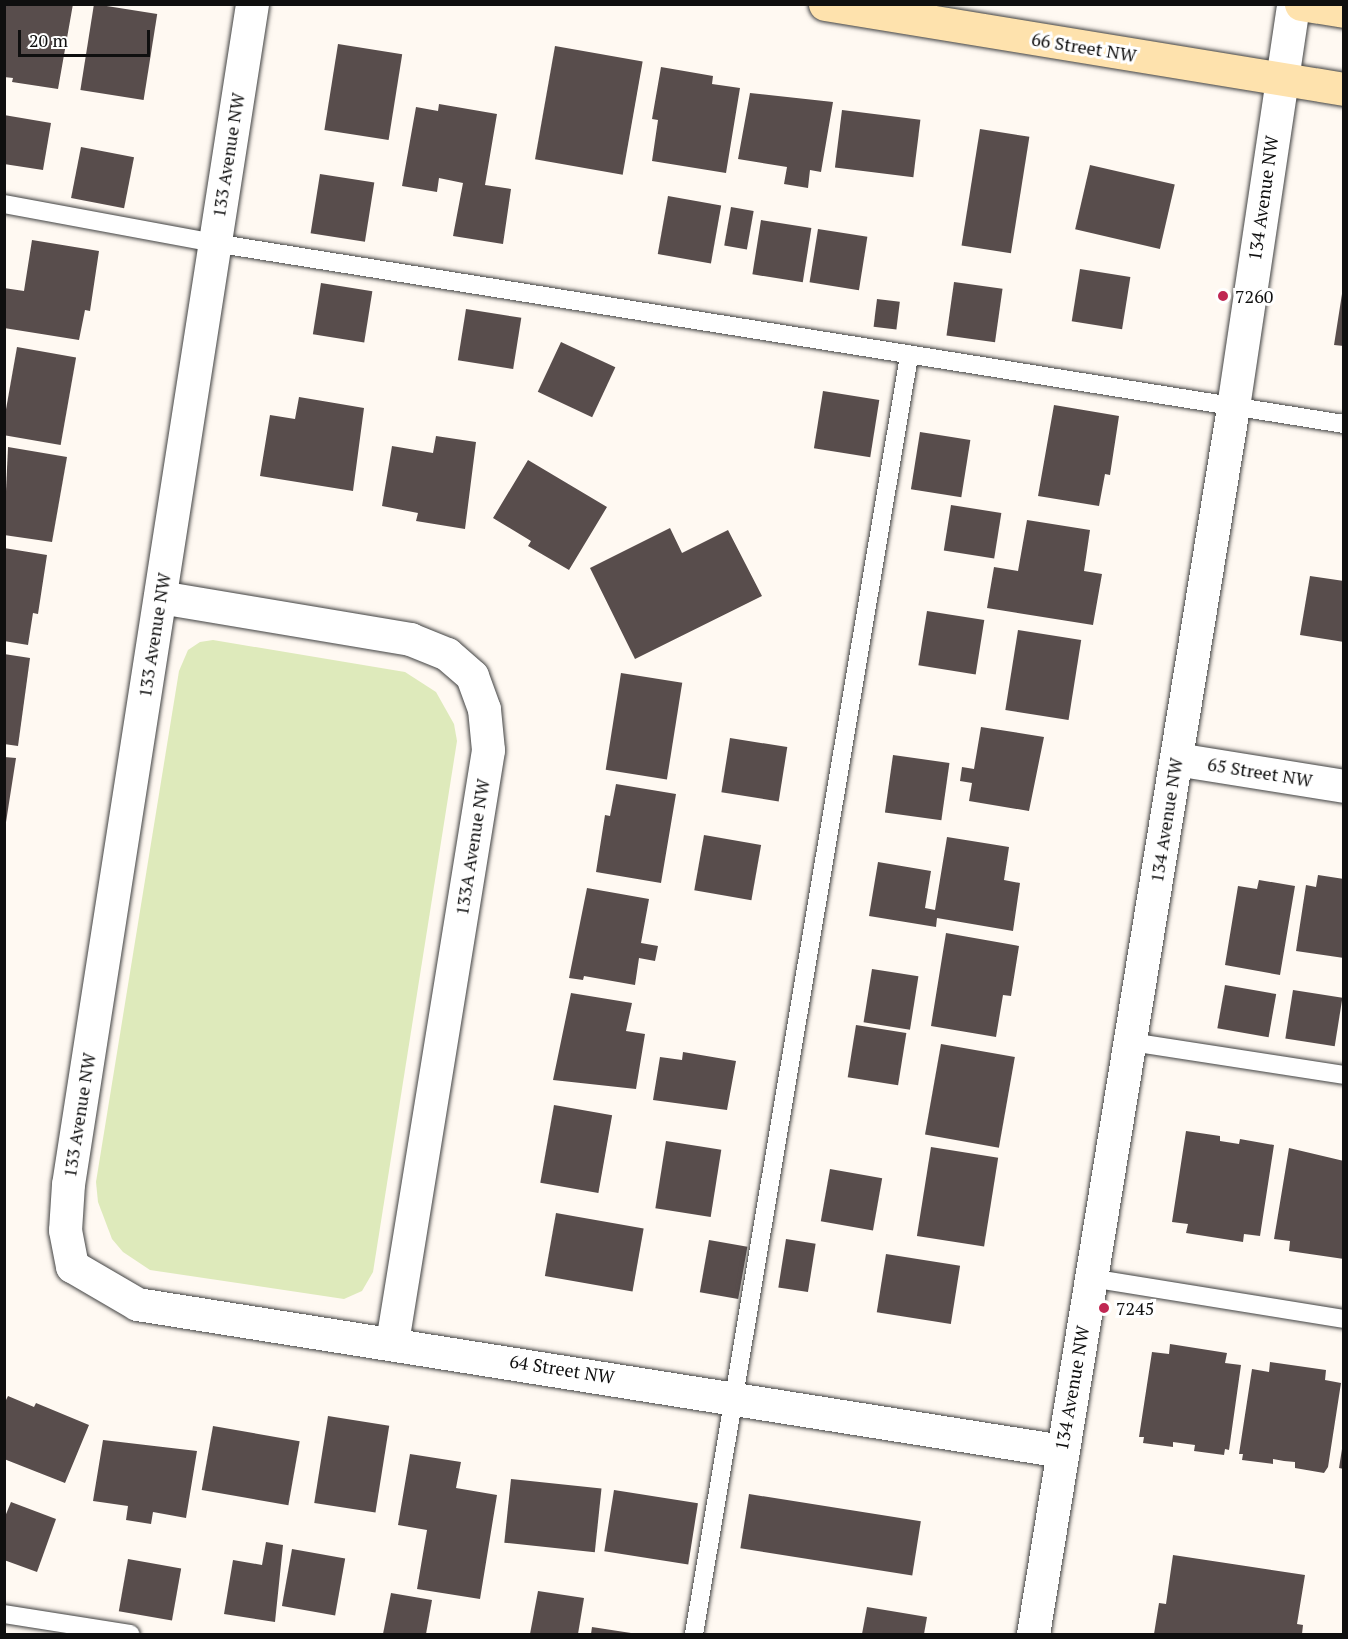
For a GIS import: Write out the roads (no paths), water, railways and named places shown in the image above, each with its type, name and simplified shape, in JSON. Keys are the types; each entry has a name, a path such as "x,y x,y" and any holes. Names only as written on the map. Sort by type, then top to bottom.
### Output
{"main road":[{"name":"66 Street NW","path":"825,4 1344,89"},
{"path":"1301,4 1344,11"}],"street":[{"name":"133 Avenue NW","path":"72,1266 65,1230 68,1184 252,4"},
{"name":"134 Avenue NW","path":"1033,1635 1233,407 1280,79 1293,4"},
{"name":"133A Avenue NW","path":"160,597 410,639 447,654 472,676 484,709 488,750 392,1342"},
{"name":"65 Street NW","path":"1176,759 1344,786"},
{"name":"64 Street NW","path":"72,1266 101,1286 137,1304 392,1342 1062,1450"}],"lane":[{"path":"4,204 214,243 1344,424"},
{"path":"694,1635 736,1397 909,356"},
{"path":"1131,1041 1344,1075"},
{"path":"1091,1278 1344,1319"},
{"path":"4,1614 130,1635"}],"place":[{"name":"7260","path":"1223,296"},
{"name":"7245","path":"1104,1308"}]}
